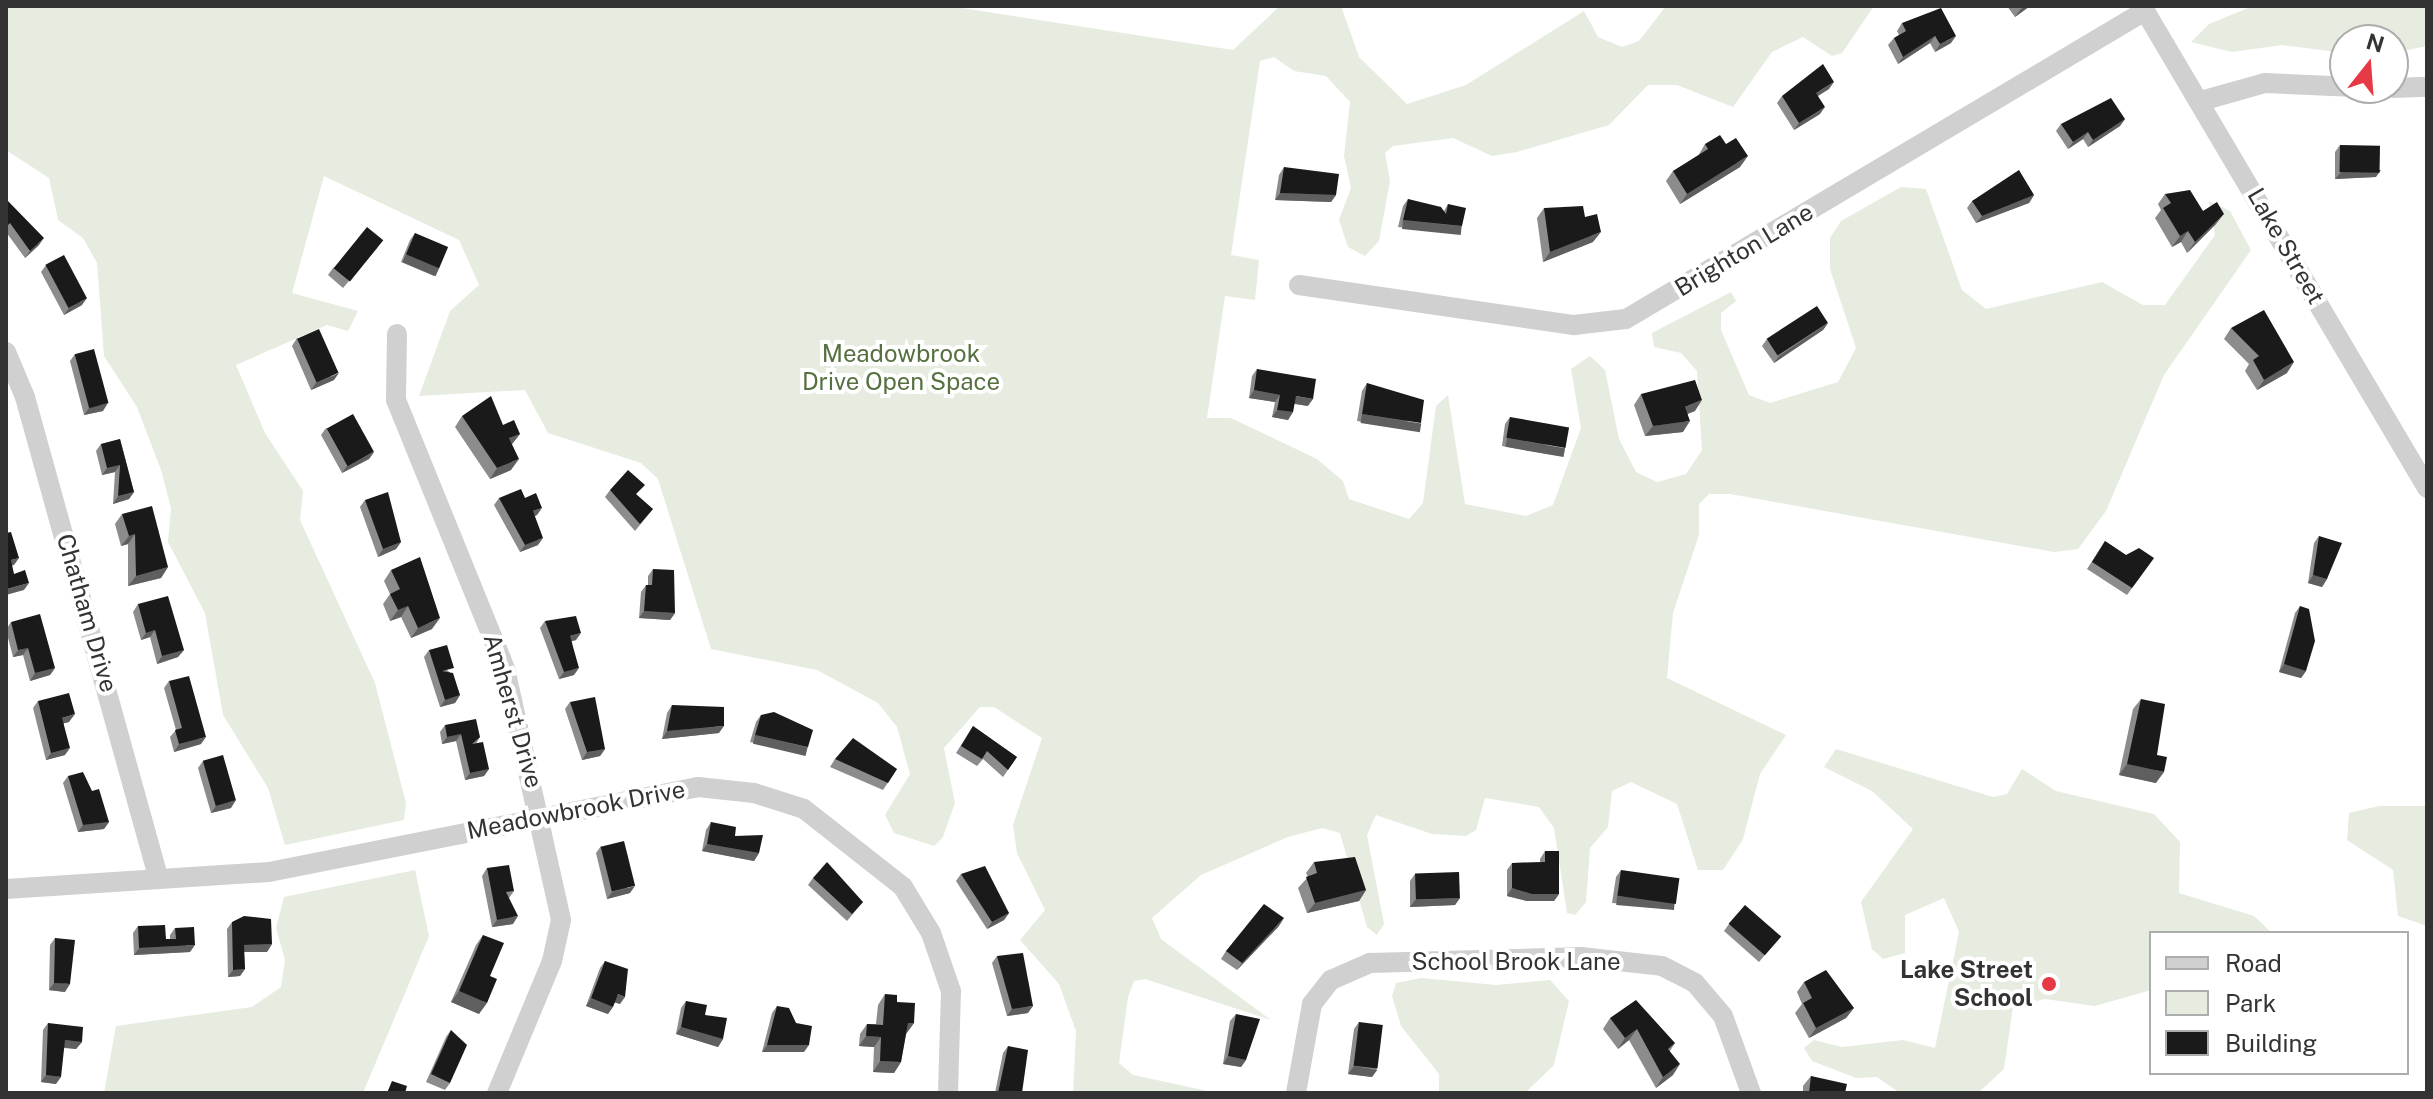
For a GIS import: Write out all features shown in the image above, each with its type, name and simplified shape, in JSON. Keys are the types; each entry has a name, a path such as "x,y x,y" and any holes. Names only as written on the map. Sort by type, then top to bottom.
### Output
{"street":[{"name":"Lake Street","path":"2143,8 2201,101 2427,488"},
{"name":"Brighton Lane","path":"1299,285 1574,325 1626,319 2143,8"},
{"path":"2201,101 2265,83 2329,86"},
{"name":"Amherst Drive","path":"397,334 396,400 505,669 541,816 561,920 552,961 497,1093"},
{"name":"Chatham Drive","path":"6,352 25,397 158,876"},
{"name":"Meadowbrook Drive","path":"6,890 158,876 269,872 698,787 804,809 852,840 903,887 931,933 951,991 948,1093"},
{"name":"School Brook Lane","path":"1296,1093 1312,1004 1331,980 1370,963 1537,957 1662,966 1695,983 1723,1016 1751,1093"}],"green space":[{"name":"Meadowbrook Drive Open Space","path":"6,6 949,6 1233,50 1280,6 1341,6 1359,57 1407,104 1466,85 1584,11 1598,37 1622,47 1639,41 1666,6 1874,6 1842,53 1832,56 1803,37 1772,52 1733,107 1677,85 1648,85 1609,125 1517,152 1492,156 1453,138 1393,146 1385,153 1390,181 1379,241 1365,256 1348,247 1339,220 1351,188 1344,156 1350,102 1326,76 1294,71 1274,57 1260,61 1231,255 1259,260 1255,300 1225,296 1207,418 1231,418 1317,459 1343,481 1349,499 1409,519 1423,503 1436,406 1448,395 1465,504 1526,516 1553,505 1581,428 1571,369 1590,356 1605,370 1619,439 1636,472 1657,482 1686,474 1702,450 1697,371 1681,353 1654,347 1652,333 1731,292 1736,301 1721,313 1721,330 1749,395 1770,403 1838,382 1856,348 1830,269 1830,238 1841,221 1901,187 1926,189 1962,290 1986,309 2102,282 2143,305 2165,305 2215,235 2209,201 2230,211 2251,250 2164,375 2106,511 2078,549 2054,552 1730,494 1709,494 1699,504 1699,535 1673,613 1667,678 1786,735 1760,774 1743,839 1723,870 1698,870 1677,804 1631,782 1612,791 1608,827 1590,848 1586,902 1575,915 1567,913 1554,828 1539,807 1485,798 1476,830 1466,836 1432,834 1376,815 1367,835 1384,924 1377,935 1367,927 1340,833 1322,828 1288,837 1201,875 1152,918 1161,939 1271,1020 1145,979 1134,981 1128,997 1119,1063 1133,1075 1217,1093 1073,1093 1076,1031 1059,984 1020,940 1045,910 1017,853 1013,825 1042,738 994,707 980,707 944,748 955,803 943,837 934,846 894,833 885,815 910,774 897,727 878,703 817,670 711,649 658,479 641,463 548,433 525,390 419,396 450,311 479,285 459,240 324,176 292,293 358,311 348,331 327,325 236,365 265,433 303,491 300,520 375,683 406,803 404,820 285,845 268,788 223,715 205,613 168,542 171,508 161,470 137,407 104,356 97,263 83,238 58,220 49,178 6,150"},
{"path":"2253,6 2427,6 2427,46 2409,50 2409,24 2329,24 2329,51 2282,45 2232,52 2191,42 2209,24"},
{"path":"1836,749 1993,797 2007,794 2022,769 2056,791 2154,814 2180,842 2179,893 2254,916 2270,931 2149,931 2149,991 2095,1006 2045,999 2013,1007 2004,1069 1978,1093 1900,1093 1877,1077 1856,1078 1812,1061 1804,1048 1814,1040 1842,1047 1903,1040 1935,1048 1959,932 1944,898 1905,915 1905,953 1883,959 1872,949 1861,902 1913,829 1872,791 1824,767"},
{"path":"2379,806 2427,806 2427,926 2398,916 2393,870 2347,840 2349,813"},
{"path":"415,870 429,936 363,1093 104,1093 116,1026 252,1007 281,987 285,960 276,928 284,897"},
{"path":"1421,978 1496,985 1550,980 1569,1001 1554,1065 1525,1093 1439,1093 1439,1074 1401,1026 1392,996 1396,983"}],"building":[{"path":"1941,8 1956,36 1940,44 1935,36 1903,57 1894,38 1906,31 1902,23"},
{"path":"1823,64 1834,82 1816,93 1825,107 1799,123 1782,96"},
{"path":"2111,98 2125,119 2093,140 2088,132 2073,142 2061,124"},
{"path":"1720,135 1726,144 1736,138 1748,156 1687,194 1673,171 1708,149 1705,144"},
{"path":"2340,145 2380,146 2380,173 2340,172"},
{"path":"1284,167 1339,174 1336,195 1280,193"},
{"path":"2019,170 2034,195 1982,216 1972,201"},
{"path":"2190,190 2203,211 2217,202 2224,214 2195,242 2188,231 2180,236 2163,208 2171,203 2165,194"},
{"path":"6,199 44,238 30,251 10,223 6,227"},
{"path":"1408,199 1441,207 1446,214 1448,204 1466,208 1462,226 1403,220"},
{"path":"1583,206 1585,217 1597,214 1601,232 1550,252 1544,208"},
{"path":"367,227 383,240 350,281 334,268"},
{"path":"415,233 448,247 439,268 406,254"},
{"path":"64,255 87,298 68,308 45,265"},
{"path":"1817,306 1828,323 1778,355 1767,339"},
{"path":"2264,310 2294,362 2264,380 2253,360 2259,356 2231,328"},
{"path":"319,329 339,373 317,383 297,339"},
{"path":"94,349 108,403 89,408 75,354"},
{"path":"1257,369 1316,379 1313,399 1296,396 1293,412 1277,410 1280,395 1254,390"},
{"path":"1695,380 1702,400 1685,407 1690,421 1653,426 1641,394"},
{"path":"1367,383 1424,400 1421,423 1362,414"},
{"path":"491,396 503,425 514,420 520,434 509,438 519,459 497,468 462,416"},
{"path":"353,414 374,452 348,466 327,429"},
{"path":"1510,417 1569,427 1565,448 1506,438"},
{"path":"120,439 134,492 118,496 120,465 107,468 101,444"},
{"path":"628,470 645,485 636,494 653,509 640,524 610,490"},
{"path":"521,489 525,498 536,493 542,508 533,511 543,538 525,545 499,498"},
{"path":"388,492 401,542 383,549 365,500"},
{"path":"152,506 168,567 136,576 135,534 129,536 122,514"},
{"path":"11,532 19,558 11,560 14,574 25,570 29,583 7,589 6,533"},
{"path":"2319,536 2342,543 2327,579 2313,575"},
{"path":"2105,541 2126,555 2139,548 2154,558 2132,588 2092,562"},
{"path":"420,557 440,618 418,628 408,606 398,610 390,594 400,589 391,570"},
{"path":"653,569 674,570 675,613 644,611 646,585 652,585"},
{"path":"168,596 184,650 162,656 155,630 146,633 138,604"},
{"path":"2300,606 2309,609 2315,641 2306,671 2284,664"},
{"path":"40,614 55,668 35,673 28,648 18,650 11,622"},
{"path":"576,616 581,633 570,636 579,668 564,672 545,621"},
{"path":"447,645 454,668 442,671 453,673 460,695 445,700 429,650"},
{"path":"189,676 206,737 179,744 175,730 182,728 169,681"},
{"path":"69,693 75,714 62,718 70,748 51,753 38,701"},
{"path":"595,697 605,749 587,752 570,702"},
{"path":"2141,699 2165,704 2157,755 2167,757 2164,772 2127,764"},
{"path":"672,705 724,707 724,726 667,731"},
{"path":"774,712 813,730 808,747 755,735 761,715"},
{"path":"476,719 480,737 472,744 483,742 489,769 470,773 461,734 447,737 445,725"},
{"path":"973,726 1017,757 1008,770 987,751 982,759 961,746"},
{"path":"853,738 897,769 888,783 835,759"},
{"path":"223,755 236,800 216,806 203,761"},
{"path":"83,772 92,791 99,789 109,822 83,825 68,776"},
{"path":"711,822 736,827 735,836 763,835 759,853 707,844"},
{"path":"624,841 635,886 612,891 601,847"},
{"path":"1545,851 1559,851 1559,894 1532,894 1512,888 1512,863 1545,862"},
{"path":"1355,857 1366,890 1315,903 1306,877 1317,873 1314,862"},
{"path":"827,862 863,902 852,914 813,878"},
{"path":"509,865 514,891 506,892 518,916 497,920 487,868"},
{"path":"985,866 1009,913 992,922 961,874"},
{"path":"1621,870 1679,878 1676,904 1617,896"},
{"path":"1459,872 1460,898 1416,900 1415,874"},
{"path":"1264,904 1284,918 1242,963 1226,951"},
{"path":"1745,905 1781,936 1765,955 1729,924"},
{"path":"244,916 271,919 272,944 244,945 245,969 233,970 232,922"},
{"path":"165,925 166,939 176,939 175,928 194,927 195,945 139,948 138,926"},
{"path":"483,935 504,943 490,976 497,979 487,1003 459,991"},
{"path":"55,938 75,940 70,984 54,983"},
{"path":"1023,953 1033,1006 1012,1009 997,956"},
{"path":"605,961 628,969 625,997 618,994 613,1007 591,998"},
{"path":"1826,970 1854,1008 1816,1028 1803,1003 1812,998 1804,982"},
{"path":"885,994 897,995 897,1002 915,1003 914,1023 908,1023 901,1062 880,1061 881,1037 866,1036 867,1024 883,1025"},
{"path":"1636,1000 1675,1043 1668,1049 1680,1064 1663,1077 1637,1029 1625,1038 1610,1018"},
{"path":"686,1001 707,1005 705,1015 727,1018 723,1039 681,1027"},
{"path":"777,1006 789,1008 796,1023 812,1026 809,1045 767,1045"},
{"path":"1236,1014 1260,1019 1246,1060 1228,1056"},
{"path":"1359,1022 1383,1025 1377,1069 1354,1066"},
{"path":"48,1023 83,1027 82,1042 65,1040 61,1077 46,1075"},
{"path":"451,1030 467,1045 450,1083 431,1074"},
{"path":"1008,1046 1028,1050 1022,1093 998,1093"},
{"path":"1811,1076 1847,1084 1845,1093 1809,1093"},
{"path":"392,1081 407,1086 405,1093 387,1093"}],"place":[{"name":"Lake Street School","path":"2049,984"}]}
